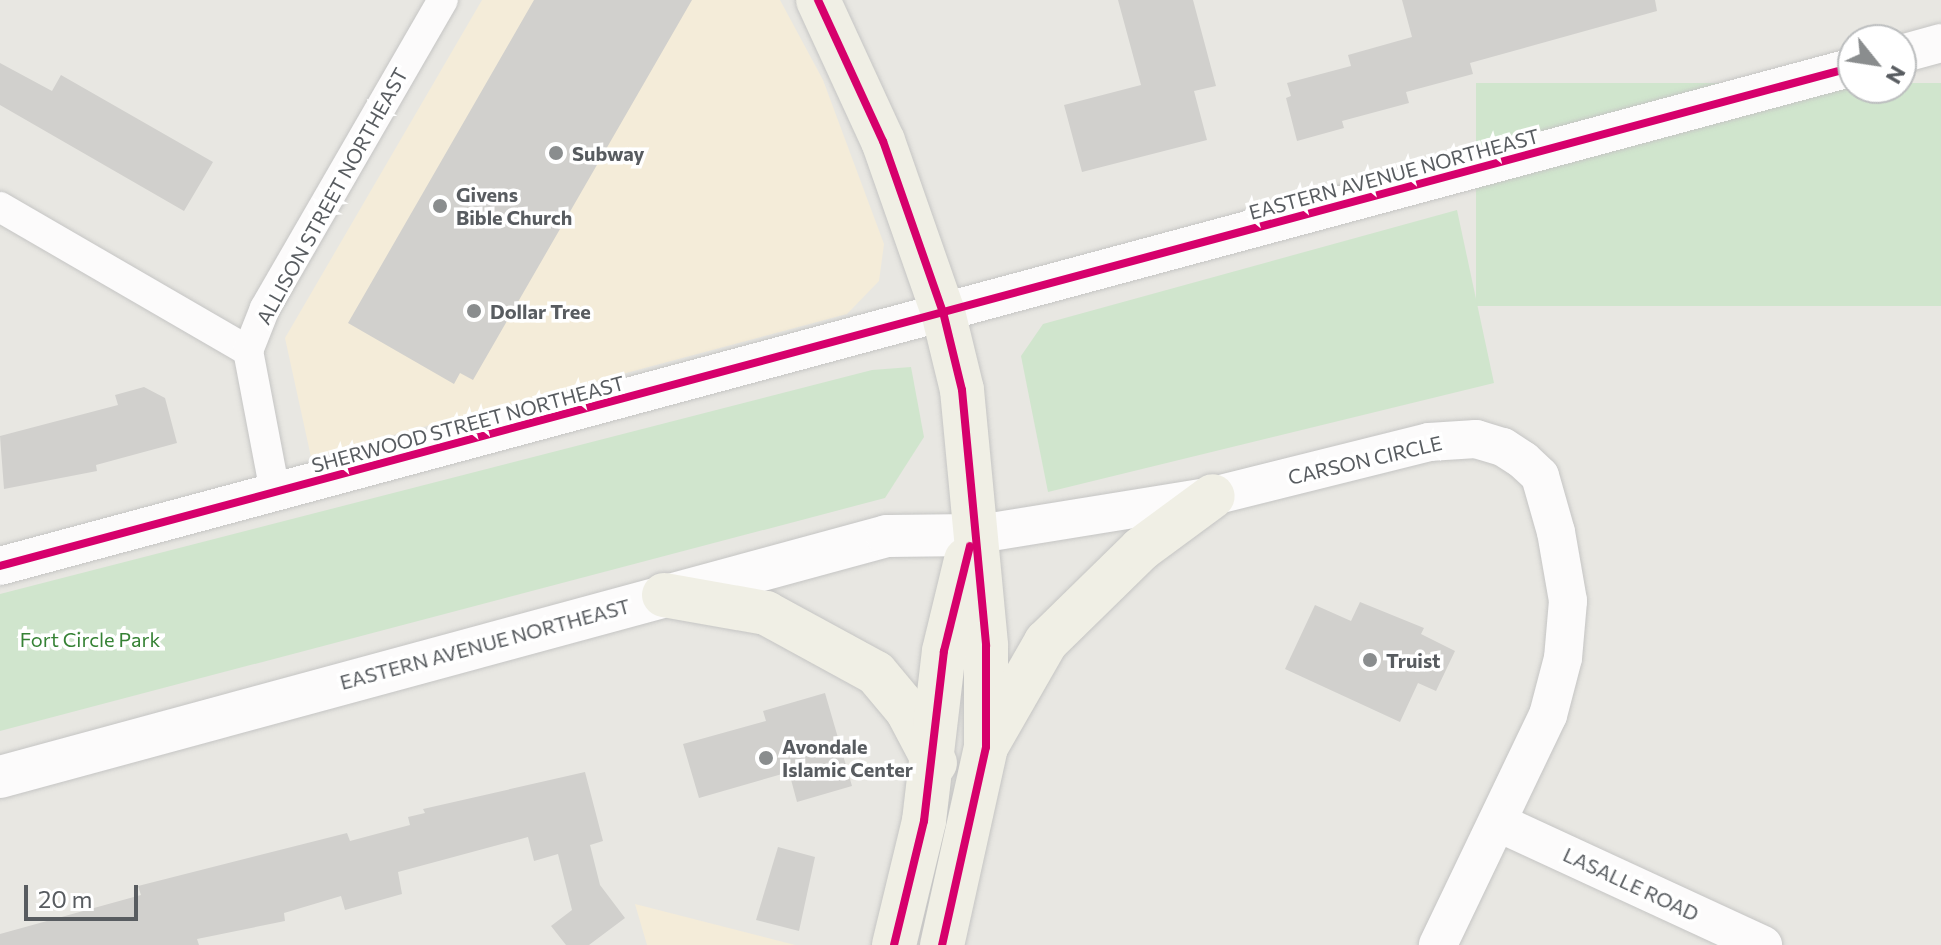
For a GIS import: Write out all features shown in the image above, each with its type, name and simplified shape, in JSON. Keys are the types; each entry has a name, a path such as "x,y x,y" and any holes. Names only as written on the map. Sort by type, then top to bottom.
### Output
{"main road":[{"path":"818,0 879,130 943,312 962,390 973,535 986,646 986,747 942,945"},
{"path":"986,747 1046,642 1141,549 1213,496"},
{"path":"894,945 935,763 944,651 973,535"},
{"name":"EASTERN AVENUE NORTHEAST","path":"0,777 887,536 973,535"},
{"path":"664,595 766,613 876,673 907,710 935,763"}],"street":[{"name":"ALLISON STREET NORTHEAST","path":"248,351 265,308 443,0"},
{"path":"1917,50 1941,43"},
{"name":"EASTERN AVENUE NORTHEAST","path":"943,312 1837,71"},
{"path":"0,207 248,351 275,492"},
{"name":"SHERWOOD STREET NORTHEAST","path":"0,566 943,312"},
{"name":"CARSON CIRCLE","path":"973,535 1213,496 1429,442 1476,439 1503,447 1540,476 1568,601 1563,658 1548,715 1438,945"},
{"name":"LASALLE ROAD","path":"1499,823 1763,945"}],"shaded area":[{"path":"482,0 780,0 823,80 884,244 879,281 847,314 311,457 285,338"},
{"path":"635,904 795,945 647,945"}],"green space":[{"path":"1476,83 1837,83 1837,104 1917,104 1917,83 1941,83 1941,306 1476,306"},
{"path":"1457,210 1494,383 1048,492 1021,356 1043,324"},
{"name":"Fort Circle Park","path":"911,367 924,437 885,498 0,731 0,594 872,370"}],"building":[{"path":"534,0 692,0 473,380 460,373 454,384 348,323"},
{"path":"1118,0 1193,0 1216,86 1194,91 1207,140 1082,172 1064,105 1141,85"},
{"path":"1402,0 1655,0 1657,11 1470,63 1473,74 1406,92 1409,103 1342,121 1344,128 1297,141 1286,98 1291,96 1287,83 1351,66 1348,55 1412,37"},
{"path":"0,63 52,91 61,75 213,162 184,211 0,105"},
{"path":"144,387 165,398 177,443 96,465 97,471 4,489 0,436 118,405 115,395"},
{"name":"Truist","path":"1360,602 1424,628 1421,634 1455,651 1436,691 1418,683 1400,722 1285,669 1315,605 1351,621"},
{"name":"Avondale Islamic Center","path":"825,693 852,786 797,802 789,772 699,798 683,744 766,721 763,711"},
{"path":"585,772 603,841 590,845 600,885 625,918 589,945 566,945 551,926 572,910 558,854 534,861 528,837 398,872 402,894 345,910 341,896 284,913 285,921 197,939 199,945 0,945 0,934 141,895 138,886 347,833 350,841 410,825 408,817 425,813 423,809"},
{"path":"778,847 815,857 799,931 756,920"}],"cycle path":[{"path":"818,0 883,141 943,312 962,390 986,646 986,747 942,945"},
{"path":"0,566 1837,71"},
{"path":"894,945 924,821 944,651 970,546"}],"place":[{"name":"Subway","path":"556,153"},
{"name":"Givens Bible Church","path":"440,206"},
{"name":"Dollar Tree","path":"474,311"},
{"name":"Truist","path":"1370,660"},
{"name":"Avondale Islamic Center","path":"766,758"}]}
